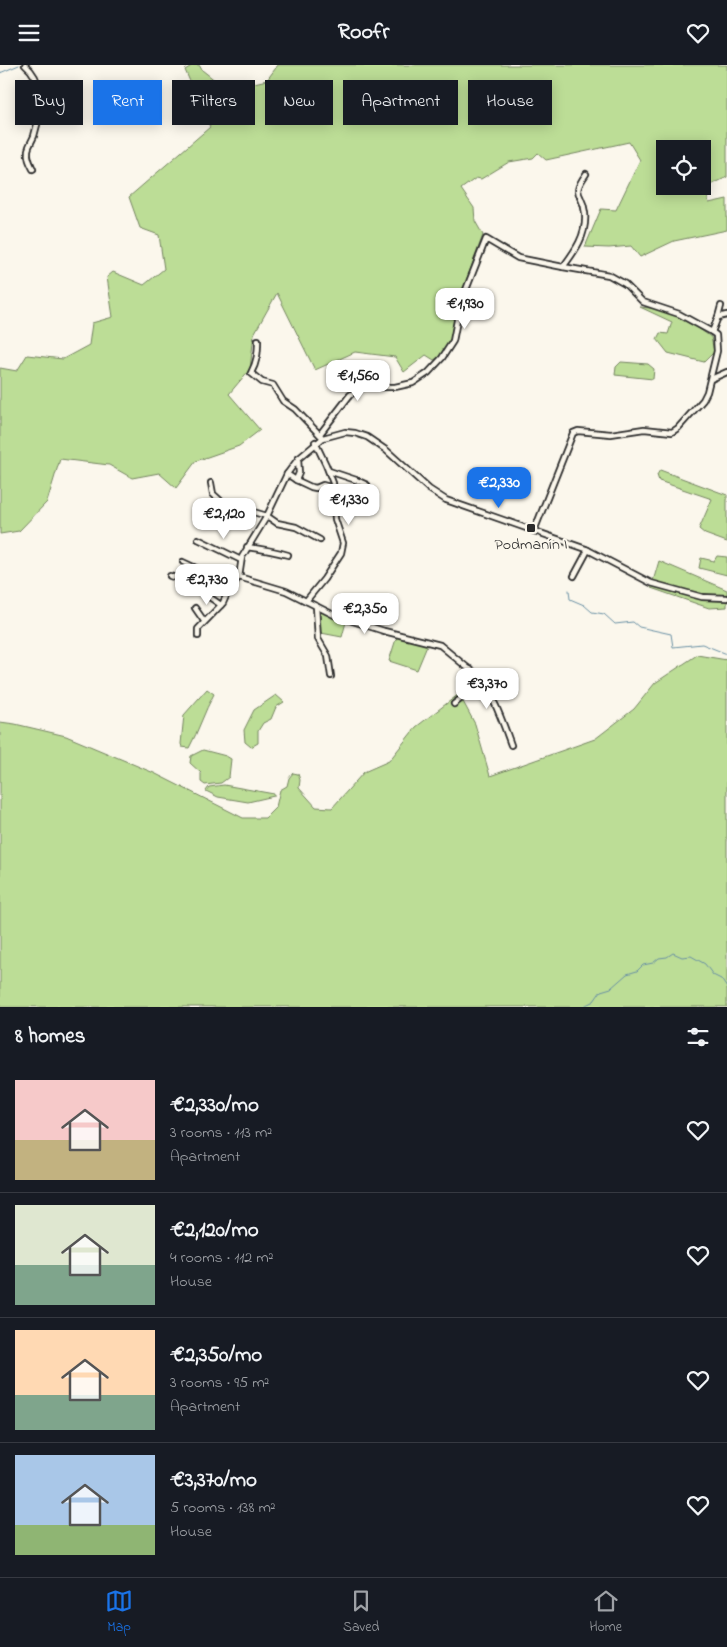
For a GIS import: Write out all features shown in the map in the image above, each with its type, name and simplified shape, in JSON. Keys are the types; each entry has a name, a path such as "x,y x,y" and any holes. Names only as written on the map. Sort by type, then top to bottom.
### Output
{"street":[{"path":"25,65 34,75 39,93 39,119 28,148 28,158 33,169"},
{"path":"563,267 578,247 582,236 585,213 577,192 577,186 586,174"},
{"path":"198,636 197,631 204,621 212,616 221,605 232,585 239,577 241,560 267,516 286,474 321,436 350,395 362,387 395,387 414,383 428,373 442,358 453,341 460,305 486,239 518,258 609,275 625,284 643,302 673,311 716,335 717,351 711,379 703,400 678,428 672,432 644,429 611,433 578,431 573,433 534,531"},
{"path":"712,332 720,306"},
{"path":"718,317 720,315 727,315"},
{"path":"258,340 256,364 251,373 262,382 273,385 283,401 295,409 321,436"},
{"path":"711,379 727,372"},
{"path":"321,436 345,432 360,434 380,445 439,496 473,510 588,550 651,583 702,597 727,598"},
{"path":"306,601 324,579 341,553 343,543 335,519 334,488 329,471 316,442"},
{"path":"296,480 299,473 298,459"},
{"path":"329,471 368,485"},
{"path":"286,474 311,487 316,488 323,485 334,488"},
{"path":"211,483 213,494 223,503 267,516 277,523 296,527 320,540"},
{"path":"198,539 241,560"},
{"path":"247,547 288,555"},
{"path":"574,576 588,550"},
{"path":"183,562 232,585"},
{"path":"170,576 186,581 221,605"},
{"path":"239,577 286,591 334,615 384,631 440,645 475,673 486,687 512,745"},
{"path":"316,606 318,639 328,656 331,676"},
{"path":"195,608 204,621"},
{"path":"454,705 476,685 476,679 469,669"}],"green space":[{"path":"193,65 199,65 202,70 215,80 189,80 185,70"},
{"path":"278,65 727,65 727,177 711,185 711,140 656,140 656,195 707,195 709,203 727,199 727,230 674,241 640,257 631,246 609,248 585,247 601,209 616,210 640,160 629,142 546,160 538,153 533,158 509,162 481,179 476,178 461,189 474,208 475,221 483,235 456,308 450,341 442,355 434,360 426,355 404,372 395,357 355,352 315,370 277,293 254,334 250,369 229,394 260,430 239,446 196,461 176,488 159,473 132,478 109,465 60,459 47,502 19,531 0,534 0,368 17,371 27,355 63,359 89,345 92,323 113,317 107,277 113,272 144,285 164,269 159,235 140,228 129,197 210,127 209,125 255,125 255,83 265,80 265,125 333,125 333,80 267,80"},
{"path":"640,307 660,309 685,319 711,337 714,352 704,362 668,353 657,339 660,333 668,334 672,322"},
{"path":"621,362 648,364 654,369 653,379 615,375 616,367"},
{"path":"660,470 727,495 727,542 705,534 699,529 712,499 659,481 657,475"},
{"path":"717,556 727,557 727,575 699,568 701,558 714,561"},
{"path":"659,561 727,590 727,607 709,608 651,588"},
{"path":"320,610 346,622 342,637 321,633 318,613"},
{"path":"398,637 424,643 427,646 417,670 389,661"},
{"path":"697,655 727,660 727,1007 0,1007 0,722 66,736 154,773 243,818 265,818 276,807 280,790 287,786 289,778 293,773 298,774 300,780 299,788 316,807 332,808 364,772 389,761 416,727 459,694 475,724 490,776 595,739 634,709 655,683"},
{"path":"207,689 214,694 189,748 182,747 184,715"},
{"path":"276,695 284,702 276,707 271,719 263,723 258,731 258,743 251,747 245,742 244,730 254,710"},
{"path":"203,750 231,759 229,777 221,783 205,785 201,782 201,773 190,763 191,756"},
{"path":"224,785 274,794 274,796 248,802 218,797 206,791 209,787"}],"waterway":[{"path":"0,73 19,65"},
{"path":"569,590 570,599 584,605 592,612 604,614 615,624 633,622 639,627 671,634 673,647 702,644 727,654"},
{"path":"582,1007 594,1001 601,991 611,988 627,974 637,971 643,965 653,963 659,958 667,957 673,953 682,957 691,956 705,964 713,975 721,979 727,988"}],"place":[{"name":"Podmanín I","path":"531,528"}]}
